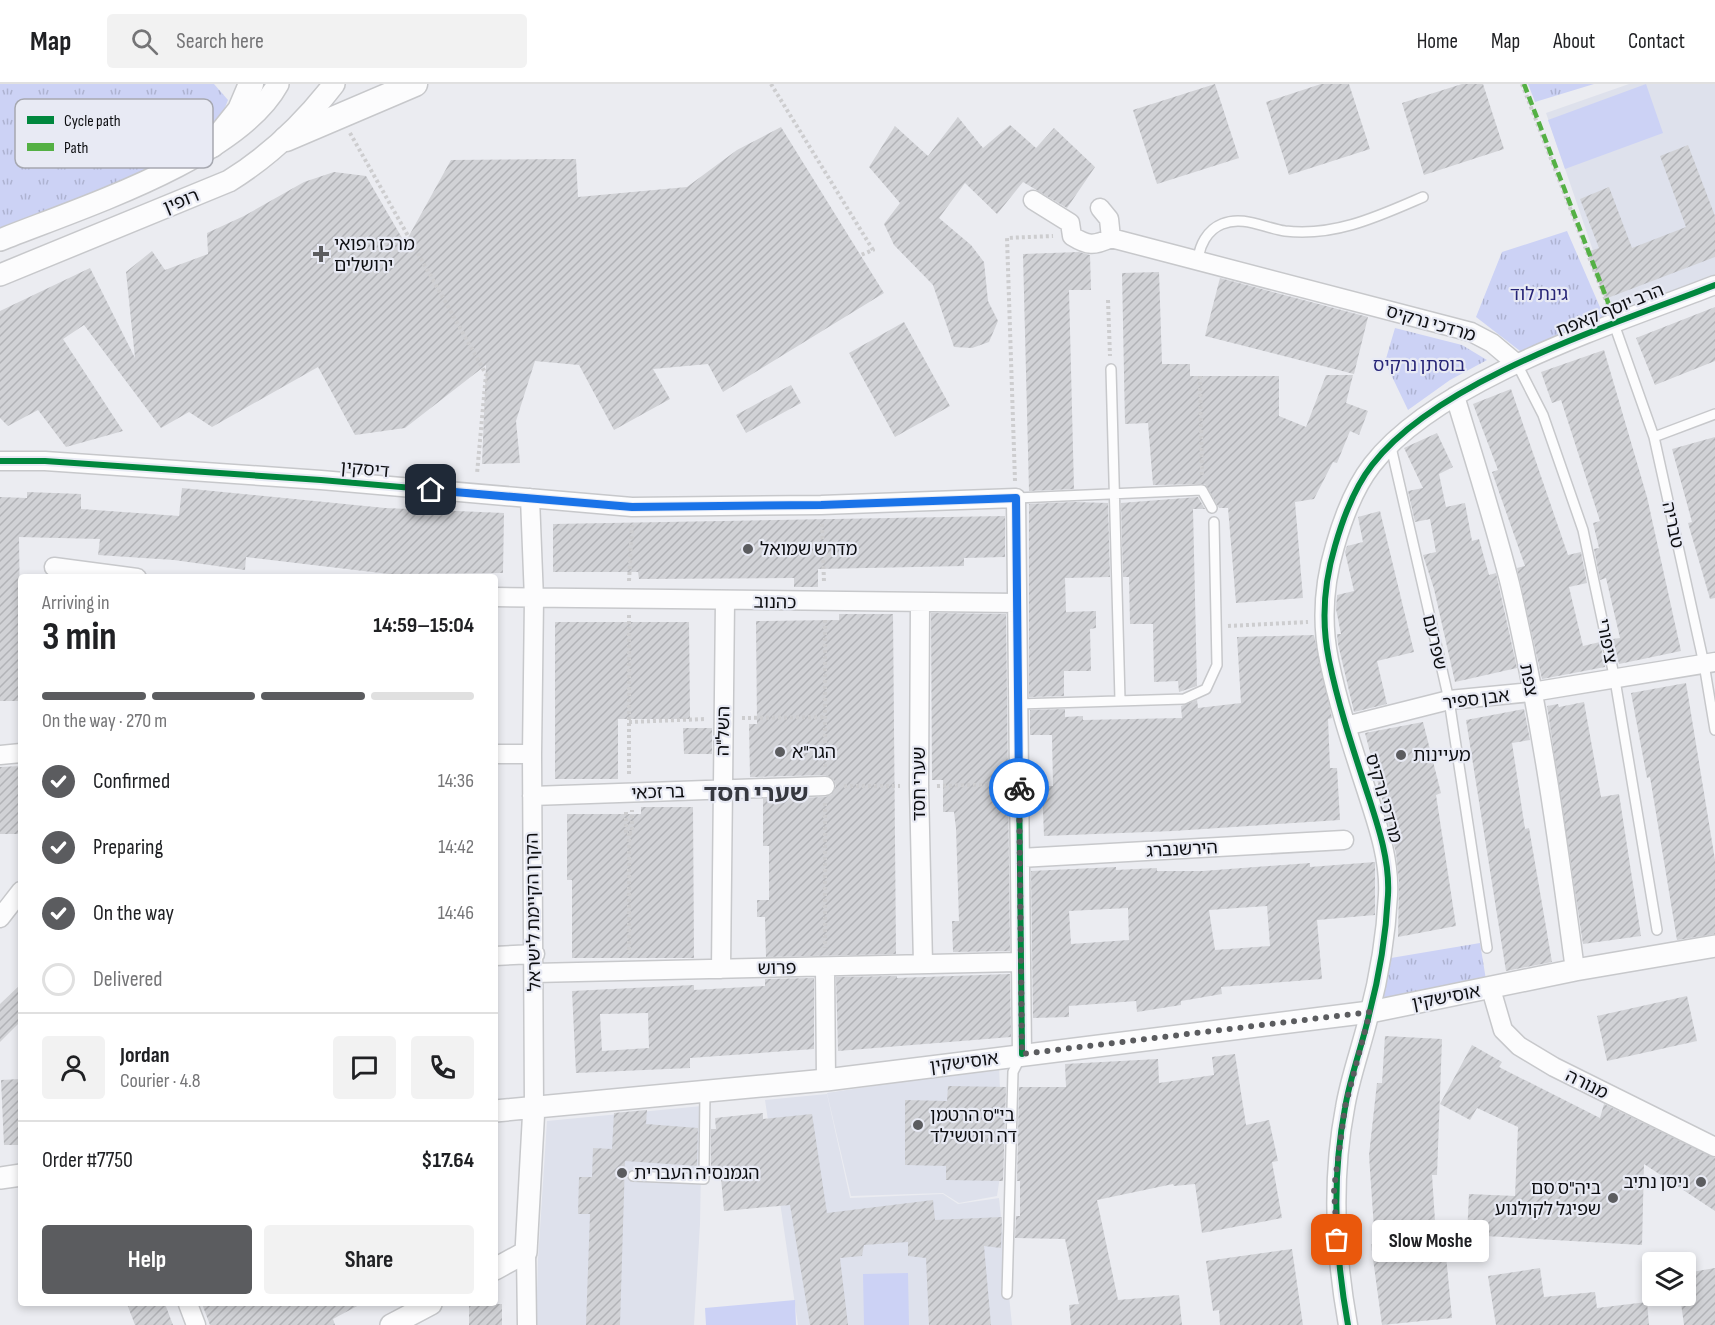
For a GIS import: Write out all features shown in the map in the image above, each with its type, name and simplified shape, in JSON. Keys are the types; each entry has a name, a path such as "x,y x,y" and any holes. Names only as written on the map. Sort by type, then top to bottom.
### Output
{"main road":[{"path":"213,145 240,110 251,84"},
{"path":"286,139 415,84"}],"street":[{"name":"רופין","path":"213,145 253,115 278,84"},
{"name":"רופין","path":"0,275 229,181 256,164 286,139 334,84"},
{"name":"רופין","path":"0,240 149,180 171,168"},
{"path":"1033,200 1070,223 1072,236 1085,244 1095,245 1111,238 1109,219 1100,208"},
{"name":"מרדכי נרקיס","path":"1111,238 1471,332 1492,343 1517,364 1455,396 1390,444 1371,466 1341,523 1325,578 1324,621 1327,650 1346,726 1378,828 1385,857 1389,893 1370,1012 1345,1107 1334,1189 1337,1240 1348,1325"},
{"name":"הרב יוסף קאפח","path":"1517,364 1715,285"},
{"name":"צפת","path":"1455,396 1509,582 1532,692 1575,970"},
{"name":"דיסקין","path":"0,461 45,461 310,479 632,507 821,505 1016,498"},
{"name":"הקרן הקיימת לישראל","path":"527,1325 526,1252 534,1106 535,954 532,796 534,599 530,498"},
{"path":"1016,498 1022,1054"},
{"path":"54,567 107,574"},
{"name":"כהנוב","path":"498,597 1017,603"},
{"name":"השל\"ה","path":"721,969 725,601"},
{"name":"שערי חסד","path":"920,603 918,786 923,964"},
{"name":"אבן ספיר","path":"1346,726 1449,700 1532,692 1709,663"},
{"path":"0,755 18,753"},
{"path":"498,754 532,754"},
{"name":"בר זכאי","path":"532,796 825,786"},
{"name":"הירשנברג","path":"1020,858 1344,840"},
{"path":"0,918 18,895"},
{"name":"אוסישקין","path":"498,1112 534,1106 826,1080 1370,1012 1575,970 1715,946"},
{"path":"498,956 535,954"},
{"name":"פרוש","path":"534,973 1021,962"},
{"path":"825,967 826,1080"},
{"name":"מנורה","path":"1491,989 1503,1030 1519,1046 1554,1067 1715,1147"},
{"path":"0,1178 18,1175"},
{"path":"498,1267 526,1252"},
{"path":"189,1306 196,1325"},
{"path":"391,1325 427,1306"}],"lane":[{"path":"1198,261 1199,248 1208,234 1220,224 1233,221 1255,223 1285,231 1328,231 1379,216 1423,196"},
{"name":"טבריה","path":"1614,324 1654,437 1709,663 1715,730"},
{"name":"ציפורי","path":"1517,364 1543,415 1583,530 1615,680 1658,930"},
{"path":"1111,369 1119,700"},
{"path":"1654,437 1715,414"},
{"name":"שפרעם","path":"1390,444 1449,700 1487,948"},
{"path":"1016,498 1202,489 1212,508"},
{"path":"1018,704 1184,699 1206,689 1217,665 1214,522"},
{"path":"1007,1294 1013,1072 1022,1054"},
{"path":"633,1176 704,1179 705,1091"}],"path":[{"path":"771,84 873,250 861,255"},
{"path":"1522,84 1614,324"},
{"path":"341,114 361,156 486,374 475,494"},
{"path":"1016,498 1007,238 1072,236"},
{"path":"1108,300 1111,369"},
{"path":"1200,376 1202,489"},
{"path":"629,792 628,600 632,507"},
{"path":"821,520 825,593"},
{"path":"1216,626 1302,622"},
{"path":"825,630 825,967"},
{"path":"629,722 825,717"},
{"path":"942,786 1019,784"},
{"path":"825,786 918,786"},
{"path":"629,833 629,970"}],"shaded area":[{"path":"1629,84 1715,84 1715,277 1614,312 1546,113"},
{"name":"בי\"ס הרטמן דה רוטשילד","path":"999,1067 1003,1157 997,1196 959,1203 943,1193 851,1196 827,1093"},
{"path":"827,1094 850,1198 943,1194 958,1204 999,1198 1012,1325 798,1325 765,1100"},
{"name":"הגמנסיה העברית","path":"702,1106 700,1224 694,1325 536,1325 547,1121"}],"green space":[{"path":"0,84 214,84 228,100 213,128 213,99 15,99 15,168 154,168 0,230"},
{"path":"1528,84 1594,84 1535,102"},
{"path":"1646,84 1663,133 1565,169 1548,120"},
{"name":"גינת לוד","path":"1567,231 1606,321 1524,354 1476,317 1502,252"},
{"name":"בוסתן נרקיס","path":"1395,328 1462,345 1487,360 1450,380 1408,410 1385,362"},
{"path":"1480,943 1487,986 1377,998 1385,959"},
{"path":"908,1273 909,1325 864,1325 863,1274"},
{"path":"795,1300 796,1325 706,1325 705,1308"}],"building":[{"path":"1215,84 1239,158 1157,184 1133,110"},
{"path":"1321,84 1349,84 1370,149 1289,175 1266,102"},
{"path":"1462,84 1483,84 1504,149 1424,175 1402,103"},
{"path":"958,117 983,148 1010,125 1036,148 1054,128 1095,167 1067,208 1023,182 997,214 965,183 939,218 971,245 984,262 988,301 998,321 989,342 972,348 954,347 933,285 894,245 884,224 900,203 869,167 895,126 928,156"},
{"path":"781,127 884,293 723,392 708,364 653,369 670,399 614,430 579,365 535,361 516,421 520,463 482,464 486,365 405,428 355,435 318,367 212,427 189,412 161,428 84,325 63,339 123,431 66,447 38,410 8,426 0,418 0,311 90,268 135,358 126,272 152,251 165,270 208,254 207,233 244,216 304,182 334,172 366,176 405,243 451,160 576,159 578,197 687,187 737,150"},
{"path":"1688,145 1715,216 1715,257 1605,299 1587,252 1599,248 1580,199 1609,187 1632,248 1686,227 1660,156"},
{"path":"1079,252 1090,255 1091,290 1069,290 1074,489 1029,491 1023,254"},
{"path":"1159,272 1162,364 1190,364 1190,376 1279,376 1279,416 1306,427 1326,375 1353,375 1346,403 1368,411 1359,435 1350,431 1337,463 1333,462 1314,499 1295,502 1303,598 1236,603 1228,508 1219,508 1205,484 1153,485 1148,423 1125,424 1122,273"},
{"path":"1220,278 1368,317 1354,374 1205,336"},
{"path":"1715,307 1715,361 1655,385 1636,338"},
{"path":"904,322 950,406 895,437 849,353"},
{"path":"1604,350 1647,497 1681,651 1619,664 1613,639 1620,638 1606,578 1600,580 1594,549 1599,548 1593,523 1600,521 1561,400 1552,403 1541,372"},
{"path":"791,385 801,403 746,433 736,415"},
{"path":"1511,389 1568,555 1581,552 1587,583 1569,587 1583,646 1600,642 1605,667 1542,679 1517,568 1525,566 1492,472 1498,470 1473,404"},
{"path":"1437,433 1453,467 1439,474 1446,507 1465,503 1472,541 1479,539 1489,575 1496,573 1517,668 1455,682 1434,589 1423,555 1436,552 1430,519 1415,522 1408,491 1423,488 1404,448"},
{"path":"1715,437 1715,598 1710,599 1688,523 1692,522 1672,449"},
{"path":"182,488 385,508 504,513 503,573 389,574 246,557 245,570 174,560 98,555 100,539 19,537 18,701 0,701 0,497 27,498 27,492 81,494 81,509 179,516"},
{"path":"1198,497 1205,509 1193,509 1197,686 1179,692 1178,681 1154,682 1153,624 1130,624 1129,577 1123,577 1121,503"},
{"path":"1108,503 1110,577 1065,578 1066,612 1096,611 1096,628 1090,629 1091,671 1064,671 1064,696 1029,697 1029,504"},
{"path":"1380,511 1414,652 1377,661 1387,704 1354,712 1338,644 1337,634 1341,634 1336,609 1337,595 1354,591 1345,552 1347,546 1363,542 1358,517"},
{"path":"1005,516 1005,557 964,558 964,566 818,569 818,587 794,587 794,578 639,579 638,572 553,572 553,524"},
{"path":"931,613 1006,614 1010,951 953,952 952,921 959,921 956,828 954,812 943,812 943,780 932,780"},
{"path":"839,614 893,614 896,954 766,957 765,917 757,917 757,900 769,900 769,846 763,846 763,799 825,797 831,795 836,786 834,780 825,775 750,777 749,724 757,724 756,621 839,620"},
{"path":"555,622 689,622 690,719 618,719 618,779 555,779"},
{"path":"1314,635 1332,718 1328,719 1330,768 1337,768 1340,820 1173,831 1044,836 1042,786 1053,786 1052,735 1030,735 1030,710 1065,709 1065,717 1083,716 1083,720 1182,718 1181,706 1197,700 1198,708 1241,703 1237,637"},
{"path":"1686,683 1715,860 1715,934 1677,940 1650,777 1647,778 1631,693"},
{"path":"1584,702 1601,797 1619,794 1641,936 1583,944 1547,706 1558,704 1559,707"},
{"path":"1524,709 1530,740 1512,743 1525,829 1529,828 1552,962 1506,971 1466,720"},
{"path":"1423,722 1441,793 1436,795 1456,926 1398,937 1399,881 1396,853 1365,733"},
{"path":"683,728 712,728 712,754 684,754"},
{"path":"18,766 18,834 0,834 0,767"},
{"path":"641,807 693,807 694,958 572,958 572,880 567,880 567,814 641,814"},
{"path":"1375,862 1375,915 1317,920 1322,979 1221,987 1222,994 1181,1001 1181,1005 1137,1012 1136,1001 1069,1006 1069,1017 1033,1018 1031,871 1116,867 1116,870 1157,868 1157,871 1203,871 1310,863 1310,867","holes":["1267,906 1270,946 1215,950 1209,910","1128,908 1129,940 1071,944 1069,911"]},
{"path":"1010,974 1011,1037 838,1051 836,977 897,976 897,978"},
{"path":"814,978 814,1049 690,1058 690,1068 576,1073 572,991 694,985 694,990 765,986 765,979","holes":["648,1013 649,1048 602,1051 600,1014"]},
{"path":"18,987 18,1024 0,1042 0,1004"},
{"path":"1687,996 1697,1041 1607,1061 1597,1016"},
{"path":"1385,1036 1442,1039 1437,1175 1432,1175 1436,1236 1444,1235 1452,1318 1382,1325 1371,1244 1375,1244 1369,1155 1377,1083 1382,1083"},
{"path":"1472,1045 1502,1062 1499,1067 1600,1118 1604,1104 1715,1158 1715,1211 1644,1164 1642,1245 1467,1235 1469,1194 1515,1196 1518,1127 1477,1108 1470,1120 1440,1104"},
{"path":"1235,1054 1246,1125 1269,1120 1278,1161 1272,1162 1282,1218 1202,1233 1195,1184 1174,1186 1173,1184 1097,1200 1118,1300 1179,1295 1182,1325 1071,1325 1069,1305 1079,1304 1065,1239 1015,1238 1016,1216 1020,1216 1020,1181 1017,1181 1019,1087 1066,1087 1065,1064 1158,1059 1159,1083 1214,1075 1212,1057"},
{"path":"18,1079 18,1145 4,1145 1,1080"},
{"path":"948,1086 1006,1087 1003,1181 946,1180 946,1166 905,1165 905,1100 947,1101"},
{"path":"647,1110 646,1124 698,1128 697,1166 625,1161 620,1325 586,1325 590,1214 578,1214 579,1177 592,1177 593,1148 612,1149 614,1113"},
{"path":"763,1113 763,1119 812,1114 827,1213 933,1200 935,1220 1002,1217 1001,1248 984,1246 991,1325 929,1325 926,1258 908,1256 908,1242 864,1245 862,1256 840,1258 848,1325 810,1325 790,1205 724,1211 720,1167 711,1167 711,1129 716,1129 715,1118"},
{"path":"1292,1249 1303,1325 1220,1325 1219,1310 1213,1311 1206,1261"},
{"path":"1540,1268 1544,1297 1595,1292 1597,1308 1642,1303 1642,1306 1647,1306 1649,1325 1496,1325 1488,1276"},
{"path":"1715,1268 1715,1325 1684,1325 1681,1306 1696,1306 1696,1271"},
{"path":"502,1304 502,1325 469,1325 469,1306"},
{"path":"128,1306 166,1306 173,1325 135,1325"},
{"path":"203,1306 357,1306 333,1319 335,1325 210,1325"}],"marked path":[{"path":"1524,84 1616,323"}],"cycle path":[{"path":"1348,1325 1340,1271 1336,1217 1338,1163 1347,1096 1379,971 1386,925 1388,882 1382,841 1341,709 1325,631 1326,588 1331,560 1342,525 1354,493 1372,465 1402,434 1439,406 1531,357 1715,285"},
{"path":"0,461 45,461 321,480 632,507 821,505 1016,498 1022,1054"}],"way so far":[{"path":"1019,788 1022,1054 1370,1012 1345,1107 1339,1145 1334,1189 1337,1240"}],"place":[{"name":"מרכז רפואי ירושלים","path":"321,254"},
{"name":"מדרש שמואל","path":"748,549"},
{"name":"הגר\"א","path":"780,752"},
{"name":"מעיינות","path":"1401,755"},
{"name":"בי\"ס הרטמן דה רוטשילד","path":"918,1125"},
{"name":"הגמנסיה העברית","path":"622,1173"},
{"name":"ניסן נתיב","path":"1701,1182"},
{"name":"ביה\"ס סם שפיגל לקולנוע","path":"1613,1198"},
{"name":"Slow Moshe","path":"1337,1240"}],"district":[{"name":"שערי חסד","path":"756,793"}],"route":[{"path":"431,490 632,507 821,505 1016,498 1019,788"}]}
